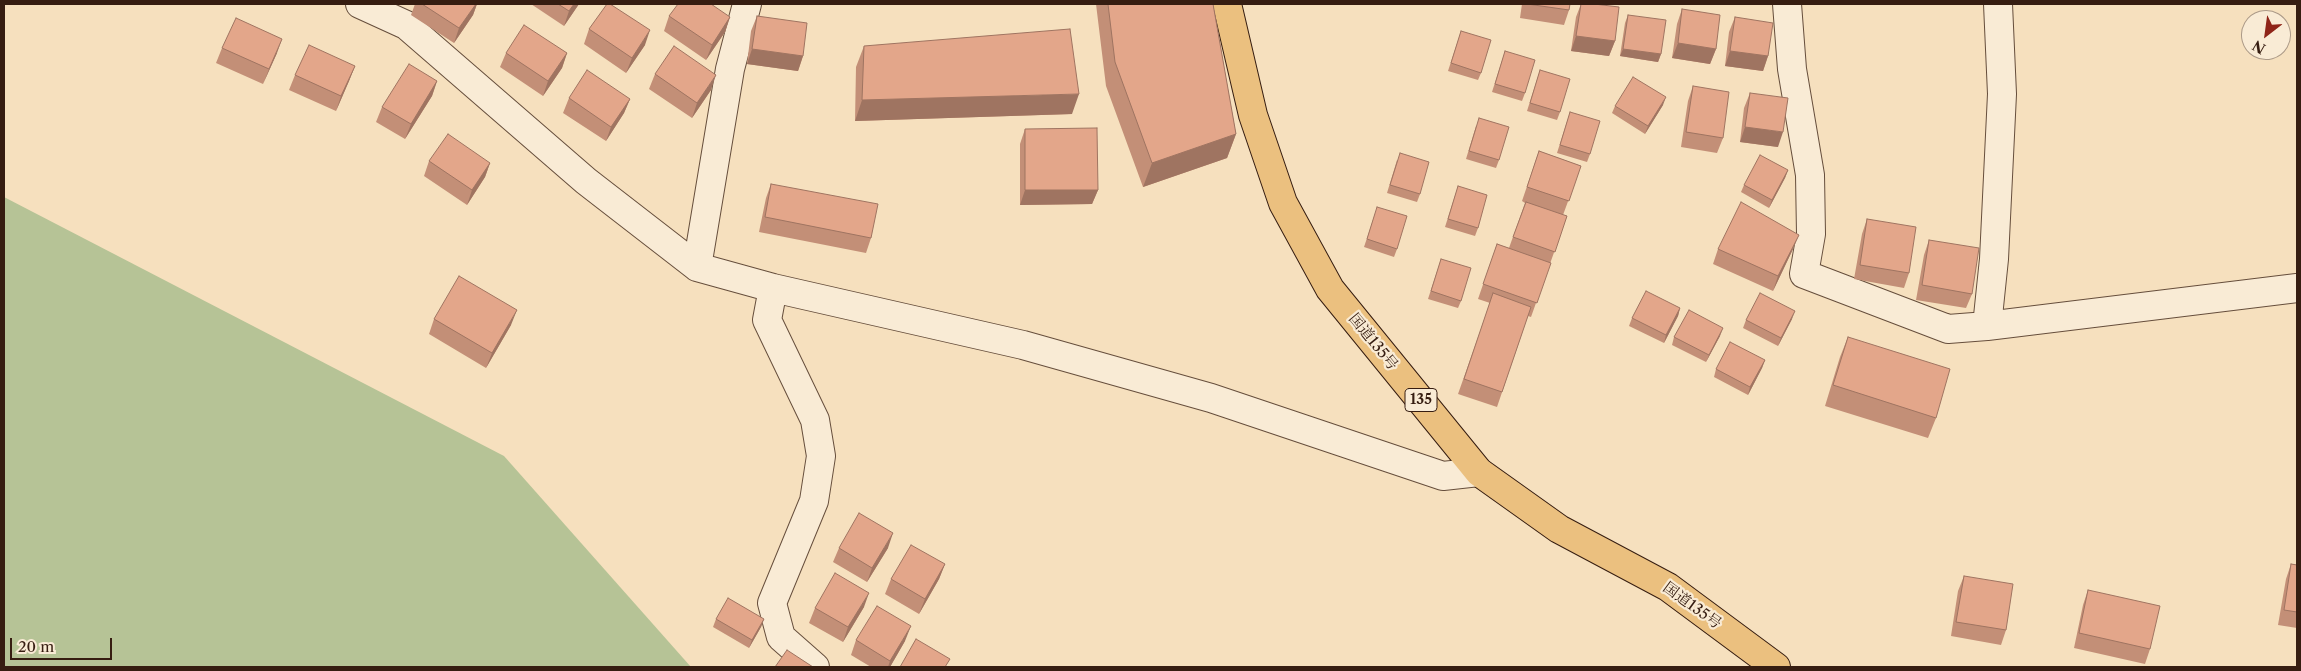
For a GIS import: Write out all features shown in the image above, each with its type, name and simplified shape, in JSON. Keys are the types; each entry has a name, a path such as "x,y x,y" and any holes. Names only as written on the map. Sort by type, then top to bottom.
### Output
{"highway":[{"name":"国道135号","path":"1227,4 1253,115 1283,203 1330,289 1479,472 1558,529 1668,587 1776,667"}],"street":[{"path":"360,4 406,25 586,181 697,267 773,288 1023,346 1212,398 1443,476 1479,472"},
{"path":"697,267 730,69 747,4"},
{"path":"1787,4 1792,69 1810,175 1811,234 1804,274 1948,329 1987,326 2297,288"},
{"path":"1987,326 1994,259 2002,94 2002,44 1998,4"},
{"path":"773,288 766,320 815,420 821,456 814,501 772,603 781,637 816,667"}],"green space":[{"path":"4,197 504,456 691,667 4,667"}],"building":[{"path":"422,4 476,4 459,28"},
{"path":"558,4 574,4 569,11"},
{"path":"607,4 610,4 650,30 632,58 589,29"},
{"path":"678,4 711,4 730,17 712,45 669,16"},
{"path":"1108,4 1213,4 1236,134 1152,163 1115,62"},
{"path":"1527,4 1570,4 1569,10"},
{"path":"1581,4 1619,7 1615,41 1576,36"},
{"path":"1682,9 1720,15 1716,49 1678,43"},
{"path":"1628,15 1666,20 1661,54 1623,49"},
{"path":"757,16 807,23 803,56 752,49"},
{"path":"1735,17 1773,23 1768,56 1730,51"},
{"path":"236,18 282,39 269,69 222,48"},
{"path":"524,25 567,53 548,81 506,53"},
{"path":"1070,29 1079,94 862,100 864,46"},
{"path":"1461,31 1491,40 1481,73 1451,63"},
{"path":"309,45 355,66 341,96 295,75"},
{"path":"674,46 716,75 697,103 655,74"},
{"path":"1505,51 1535,60 1525,93 1495,84"},
{"path":"409,64 437,81 411,124 382,107"},
{"path":"587,70 630,99 611,127 569,98"},
{"path":"1540,70 1570,79 1560,112 1530,103"},
{"path":"1633,77 1666,97 1648,126 1615,106"},
{"path":"1693,86 1729,92 1723,138 1686,132"},
{"path":"1750,93 1788,98 1783,132 1745,127"},
{"path":"1570,112 1600,121 1590,154 1560,145"},
{"path":"1479,118 1509,127 1499,160 1469,151"},
{"path":"1097,128 1098,190 1025,190 1025,129"},
{"path":"448,134 490,163 472,190 429,161"},
{"path":"1539,151 1581,166 1569,201 1527,187"},
{"path":"1400,153 1429,162 1420,194 1390,185"},
{"path":"1760,155 1788,170 1772,200 1744,185"},
{"path":"771,184 878,204 871,238 765,217"},
{"path":"1458,186 1487,195 1478,228 1448,219"},
{"path":"1526,202 1567,216 1555,252 1513,237"},
{"path":"1741,202 1799,235 1778,276 1718,249"},
{"path":"1377,207 1407,216 1397,249 1367,239"},
{"path":"1867,219 1916,227 1909,273 1860,265"},
{"path":"1929,240 1979,248 1972,294 1922,285"},
{"path":"1497,244 1551,263 1537,303 1483,284"},
{"path":"1441,259 1471,268 1461,301 1431,291"},
{"path":"459,276 517,310 492,353 434,319"},
{"path":"1646,291 1680,308 1666,335 1632,318"},
{"path":"1493,293 1531,307 1502,392 1464,379"},
{"path":"1760,293 1795,311 1781,338 1746,320"},
{"path":"1689,310 1723,328 1709,355 1674,337"},
{"path":"1848,337 1950,369 1936,418 1833,385"},
{"path":"1730,342 1765,360 1750,387 1716,369"},
{"path":"859,513 893,533 872,568 839,548"},
{"path":"911,545 945,564 925,599 891,579"},
{"path":"2291,564 2297,565 2297,612 2284,610"},
{"path":"835,573 869,593 848,627 815,608"},
{"path":"1964,576 2013,584 2006,630 1956,622"},
{"path":"2088,590 2160,606 2150,649 2079,633"},
{"path":"728,598 764,619 752,640 716,619"},
{"path":"877,606 911,626 890,661 856,640"},
{"path":"916,639 950,659 945,667 900,667"},
{"path":"787,650 813,667 775,667"}]}
